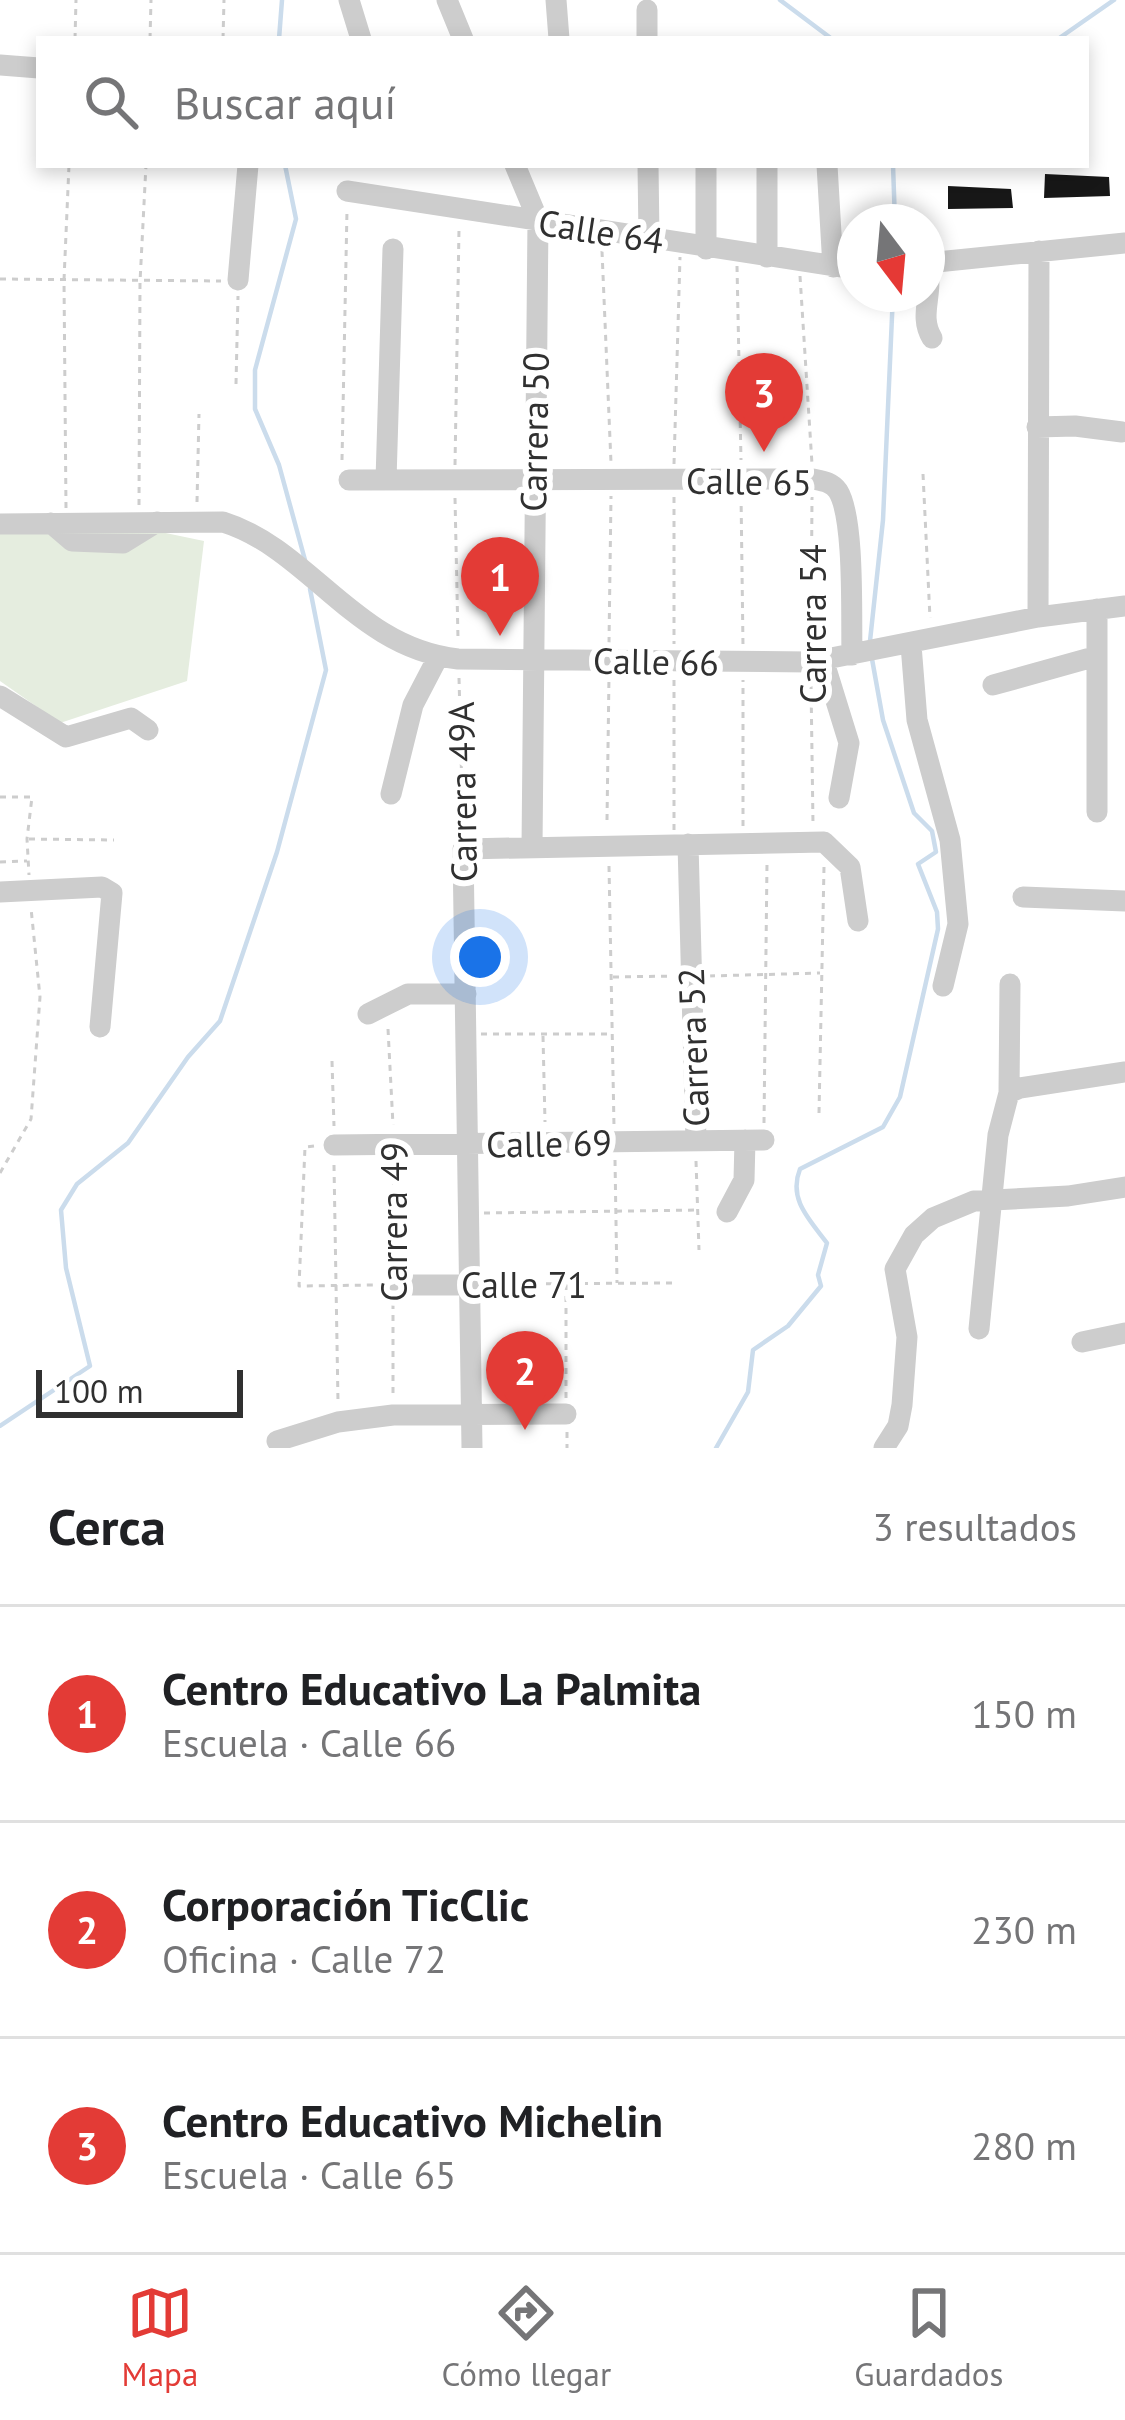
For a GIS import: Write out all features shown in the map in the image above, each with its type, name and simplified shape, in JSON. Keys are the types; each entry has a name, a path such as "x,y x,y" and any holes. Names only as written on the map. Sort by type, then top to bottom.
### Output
{"street":[{"path":"349,0 361,36"},
{"path":"447,0 462,36"},
{"path":"556,0 559,36"},
{"path":"647,10 647,36"},
{"path":"0,65 36,68"},
{"path":"238,280 248,168"},
{"name":"Carrera 50","path":"516,168 538,220 532,848"},
{"path":"648,168 649,238"},
{"path":"706,168 706,248"},
{"path":"767,168 767,257"},
{"path":"827,168 837,226"},
{"name":"Calle 64","path":"347,191 837,267"},
{"path":"945,264 1125,243"},
{"path":"386,480 393,249"},
{"path":"1037,617 1039,251"},
{"path":"926,312 932,338"},
{"path":"1037,427 1122,432"},
{"name":"Calle 65","path":"345,470 386,480 813,479 830,483 839,492 847,520 853,654"},
{"path":"0,524 58,522 71,542 123,543 148,522 197,522"},
{"name":"Calle 66","path":"197,522 223,522 254,531 375,630 448,658 817,661 1037,617 1125,606"},
{"path":"1096,812 1097,609"},
{"path":"920,641 917,720 950,840 958,924 944,986"},
{"path":"993,686 1099,653"},
{"path":"391,794 413,705 448,658"},
{"path":"817,661 849,743 839,798"},
{"path":"0,696 66,737 131,718 148,730"},
{"path":"464,849 819,842 850,867 857,921"},
{"name":"Carrera 52","path":"681,844 696,1141"},
{"name":"Carrera 49A","path":"464,849 472,1448"},
{"path":"0,892 102,887 112,893 100,1028"},
{"path":"1023,897 1125,901"},
{"path":"979,1329 1001,1114 1009,1094 1010,984"},
{"path":"368,1015 408,994 466,994"},
{"path":"1009,1094 1020,1088 1125,1072"},
{"path":"727,1212 745,1180 754,1140"},
{"name":"Calle 69","path":"334,1145 754,1140"},
{"path":"884,1448 902,1405 906,1326 894,1278 902,1251 920,1228 959,1204 1125,1187"},
{"name":"Calle 71","path":"393,1285 470,1285"},
{"path":"1082,1342 1125,1333"},
{"path":"277,1441 338,1422 393,1415 566,1414"}],"path":[{"path":"75,36 76,0"},
{"path":"150,36 151,0"},
{"path":"223,36 224,0"},
{"path":"58,522 69,168"},
{"path":"146,168 140,282 148,522"},
{"path":"345,470 347,191"},
{"name":"Carrera 49A","path":"460,209 448,658 464,849"},
{"path":"601,231 612,480 607,820"},
{"path":"680,243 674,661 681,844"},
{"path":"737,252 742,843"},
{"name":"Carrera 54","path":"800,262 813,479 822,973 819,1113"},
{"path":"0,279 238,280 236,384"},
{"path":"197,522 200,414"},
{"path":"920,641 923,474"},
{"path":"0,797 32,797 27,839 29,890 40,998 31,1119 0,1174"},
{"path":"27,839 114,840"},
{"path":"754,1140 766,975 767,843"},
{"path":"609,846 617,1283"},
{"path":"0,862 28,861"},
{"path":"611,977 822,973"},
{"name":"Carrera 49","path":"388,1028 394,1146 393,1415"},
{"path":"466,1034 612,1034"},
{"path":"543,1034 546,1142"},
{"path":"332,1061 338,1422"},
{"name":"Carrera 52","path":"696,1141 699,1250"},
{"path":"305,1147 299,1286 393,1285"},
{"path":"469,1214 698,1210"},
{"name":"Calle 71","path":"470,1285 676,1283"},
{"path":"566,1284 567,1448"}],"shaded area":[{"path":"0,527 156,531 204,541 187,681 60,723 0,681"}],"building":[{"path":"1045,174 1109,177 1110,196 1044,198"},
{"path":"948,186 1011,189 1013,208 948,209"}],"waterway":[{"path":"279,36 282,0"},
{"path":"780,0 828,36"},
{"path":"1062,36 1114,0"},
{"path":"286,168 296,219 255,370 255,409 279,465 305,560"},
{"path":"893,168 894,204"},
{"path":"870,641 883,520 892,312"},
{"path":"0,1426 90,1366 66,1268 61,1210 77,1184 128,1143 188,1057 220,1021 277,852 326,670 310,589"},
{"path":"716,1448 748,1392 753,1350 788,1326 821,1286 818,1275 827,1243 799,1199 800,1169 883,1127 900,1097 938,929 937,912 918,864 936,852 932,831 914,813 883,720 872,659"}],"place":[{"name":"Centro Educativo Michelin","path":"764,452"},
{"name":"Centro Educativo La Palmita","path":"500,636"},
{"name":"Corporación TicClic","path":"525,1430"}]}
